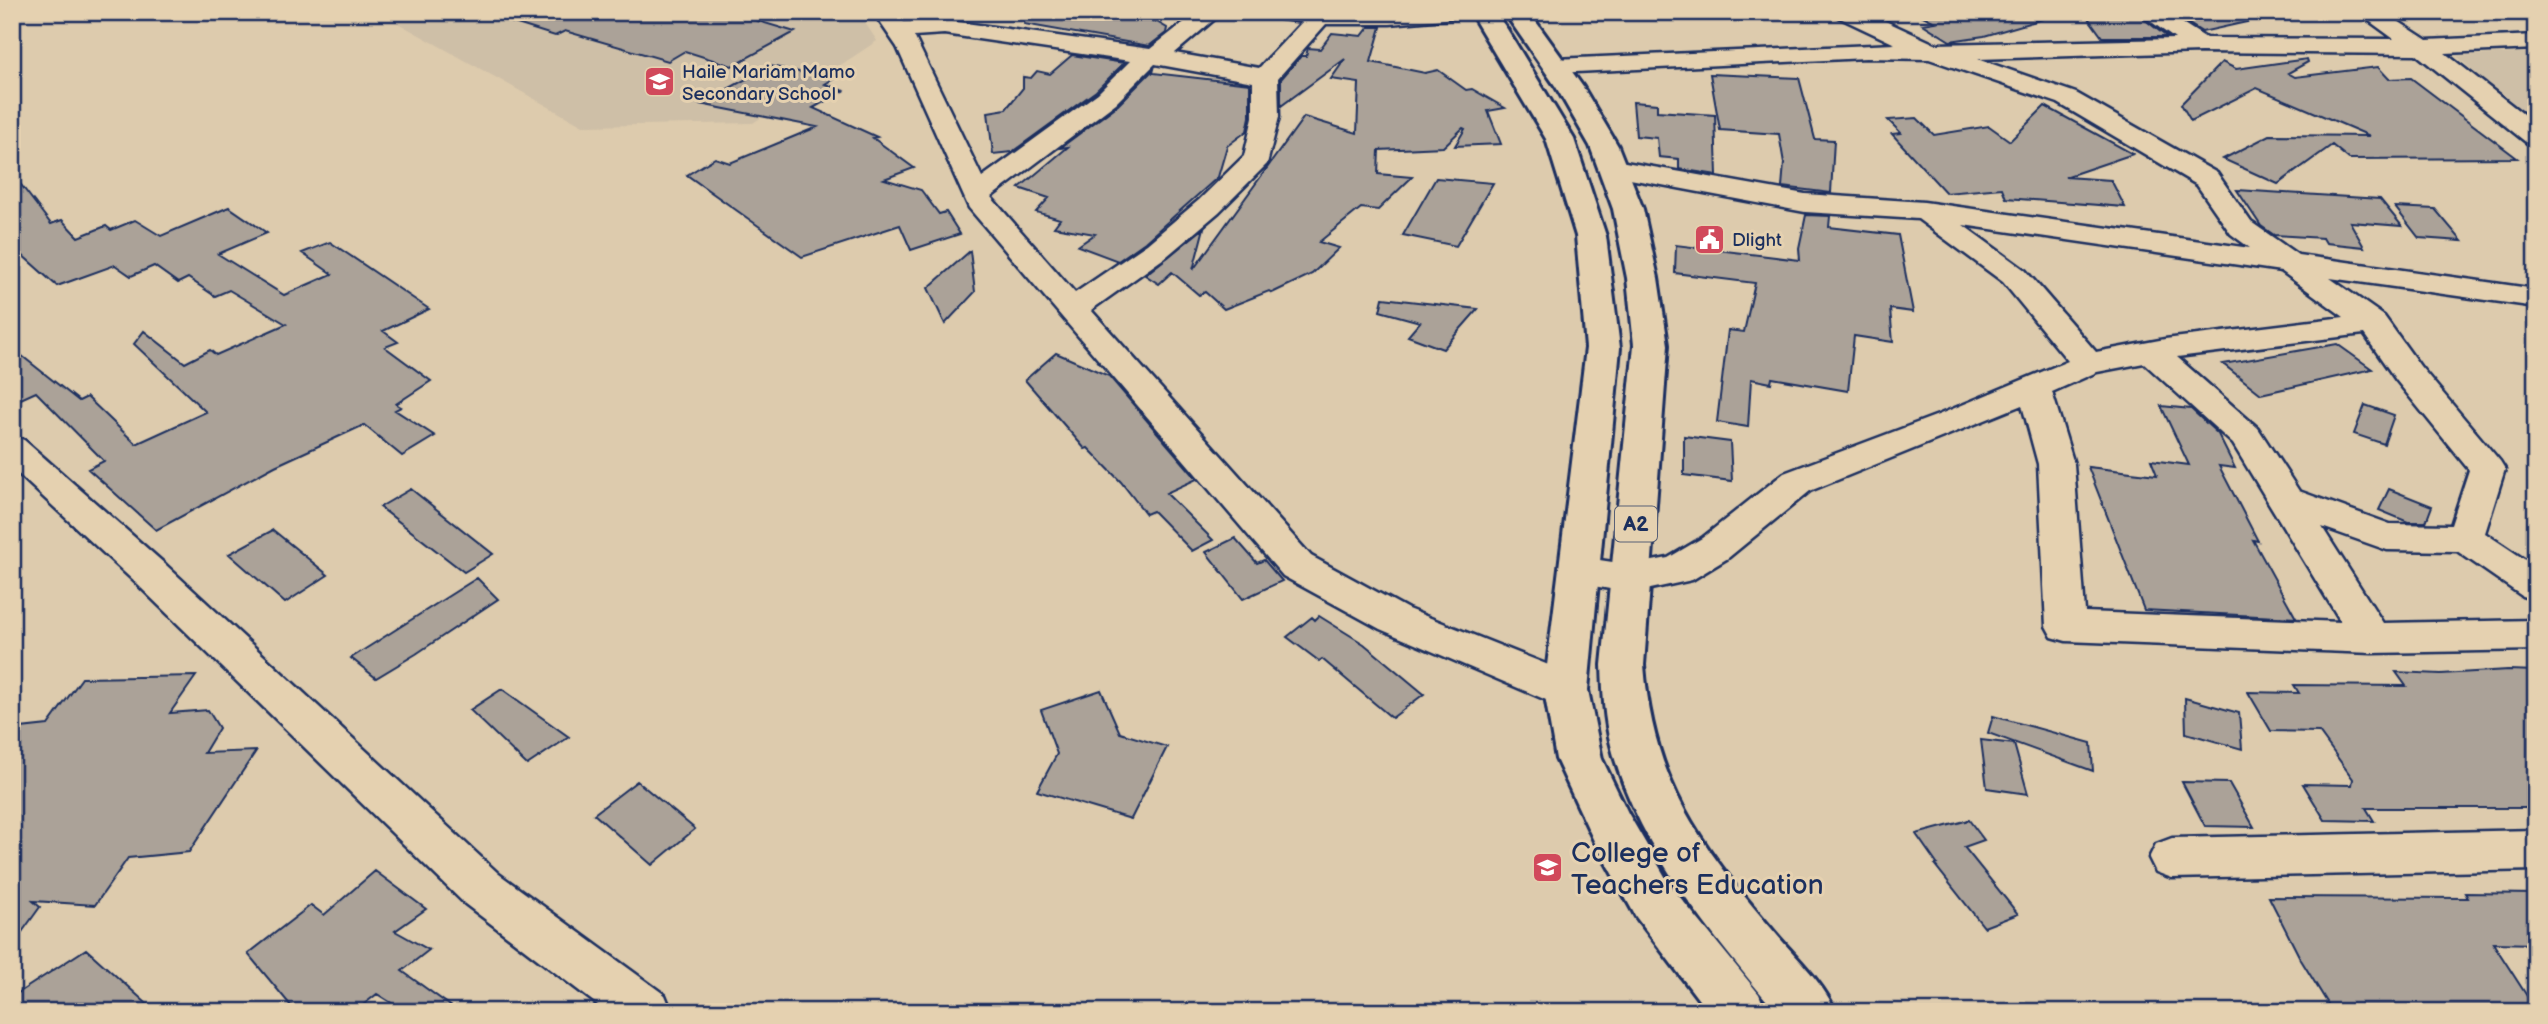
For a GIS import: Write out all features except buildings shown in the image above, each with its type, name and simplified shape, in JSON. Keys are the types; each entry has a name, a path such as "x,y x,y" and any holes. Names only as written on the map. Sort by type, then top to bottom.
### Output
{"highway":[{"name":"A2","path":"1482,12 1495,29 1560,139 1591,236 1604,348 1566,690 1579,759 1611,827 1653,901 1740,1012"},
{"name":"A2","path":"1516,12 1584,110 1614,168 1636,246 1651,345 1623,665 1627,718 1639,764 1662,815 1695,866 1746,936 1810,1012"}],"street":[{"path":"975,195 1107,98 1152,57 1212,12"},
{"path":"1276,12 1318,19 1380,20 1458,12"},
{"path":"1846,12 1930,51 2067,98 2207,179 2241,228 2372,323 2408,373 2487,469 2465,538"},
{"path":"2149,12 2202,45"},
{"path":"2368,12 2422,47 2536,137"},
{"path":"1072,309 1157,250 1209,206 1257,158 1266,117 1265,78 1318,19"},
{"path":"891,21 944,27 1025,29 1265,78"},
{"path":"891,21 909,46 975,195 1297,566 1394,619 1566,690"},
{"path":"1555,66 1866,51 2202,45 2422,47 2536,42"},
{"path":"1614,168 1805,203 1924,211 2536,298"},
{"path":"1924,211 2014,276 2088,364"},
{"path":"1580,571 1632,579 1678,570 1715,548 1797,482 1950,423 2088,364 2151,352 2372,323"},
{"path":"2151,352 2246,436 2372,638"},
{"path":"2034,387 2056,464 2066,626 2372,638 2536,635"},
{"path":"12,448 152,575 482,889 647,1012"},
{"path":"2286,500 2387,537 2465,538 2536,586"},
{"path":"2172,858 2536,850"}],"shaded area":[{"name":"Haile Mariam Mamo Secondary School","path":"378,12 858,12 877,41 753,123 583,126"},
{"path":"2536,52 2536,130 2457,56"}],"place":[{"name":"Haile Mariam Mamo Secondary School","path":"659,82"},
{"name":"Dlight","path":"1709,239"},
{"name":"College of Teachers Education","path":"1548,868"}]}
